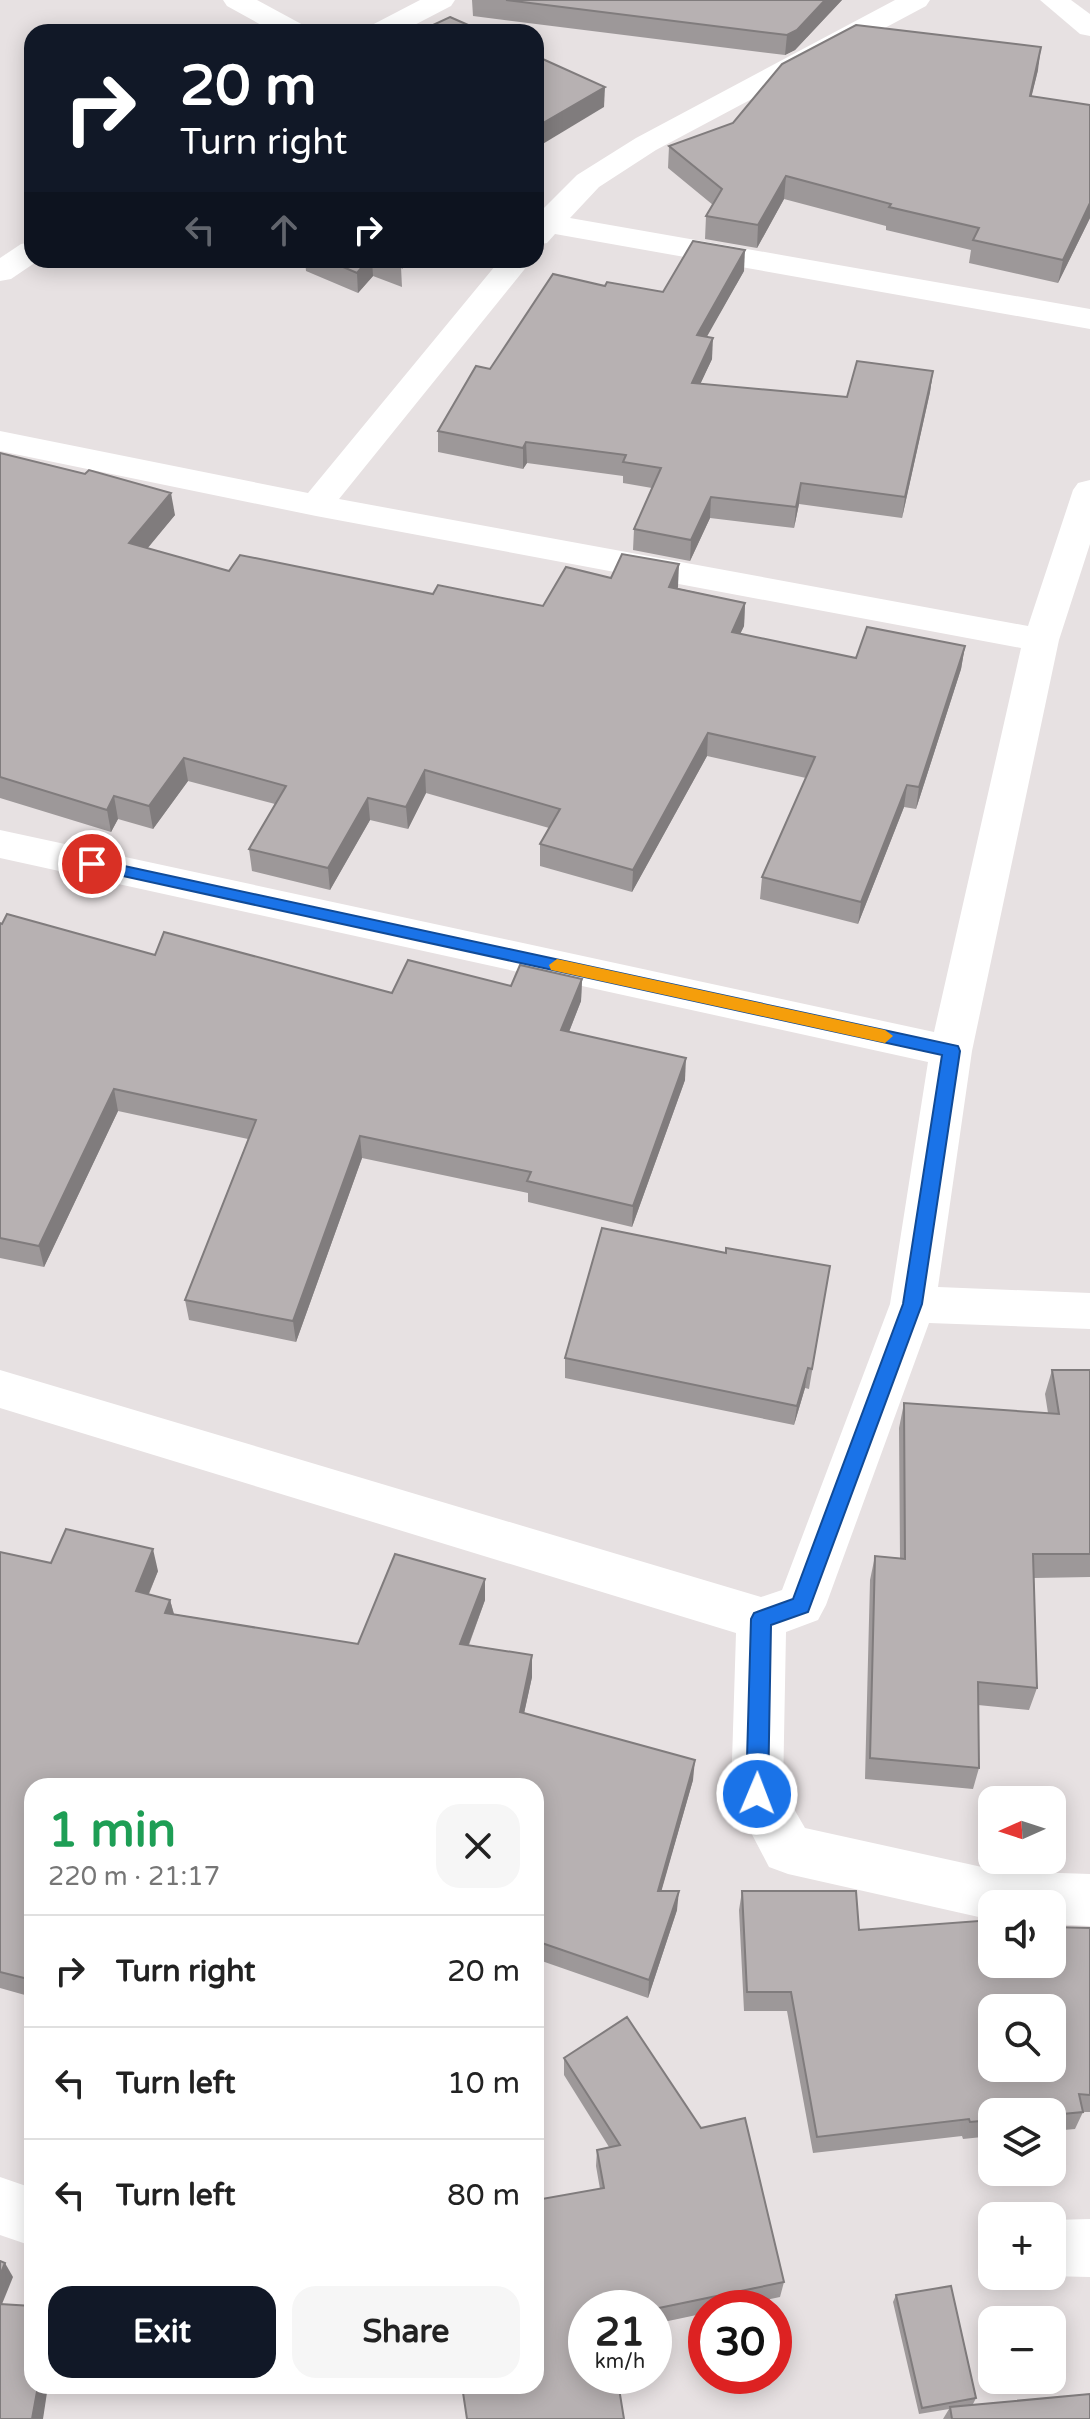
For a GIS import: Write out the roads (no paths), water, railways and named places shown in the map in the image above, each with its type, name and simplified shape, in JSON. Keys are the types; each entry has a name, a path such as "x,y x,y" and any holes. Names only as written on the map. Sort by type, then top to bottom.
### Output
{"street":[{"path":"237,0 280,24"},
{"path":"395,24 441,0"},
{"path":"544,226 588,181 646,144 916,0"},
{"path":"1054,0 1090,28"},
{"path":"544,229 1090,319"},
{"path":"0,272 24,256"},
{"path":"316,505 509,268"},
{"path":"0,441 316,505 1041,640"},
{"path":"0,1389 761,1619 801,1605 913,1304 951,1051 1041,640 1090,490"},
{"path":"0,844 951,1051"},
{"path":"913,1304 1090,1311"},
{"path":"761,1619 757,1794 788,1849 1000,1896 1090,1900"},
{"path":"0,2206 24,2214"},
{"path":"1066,2249 1090,2248"}]}
